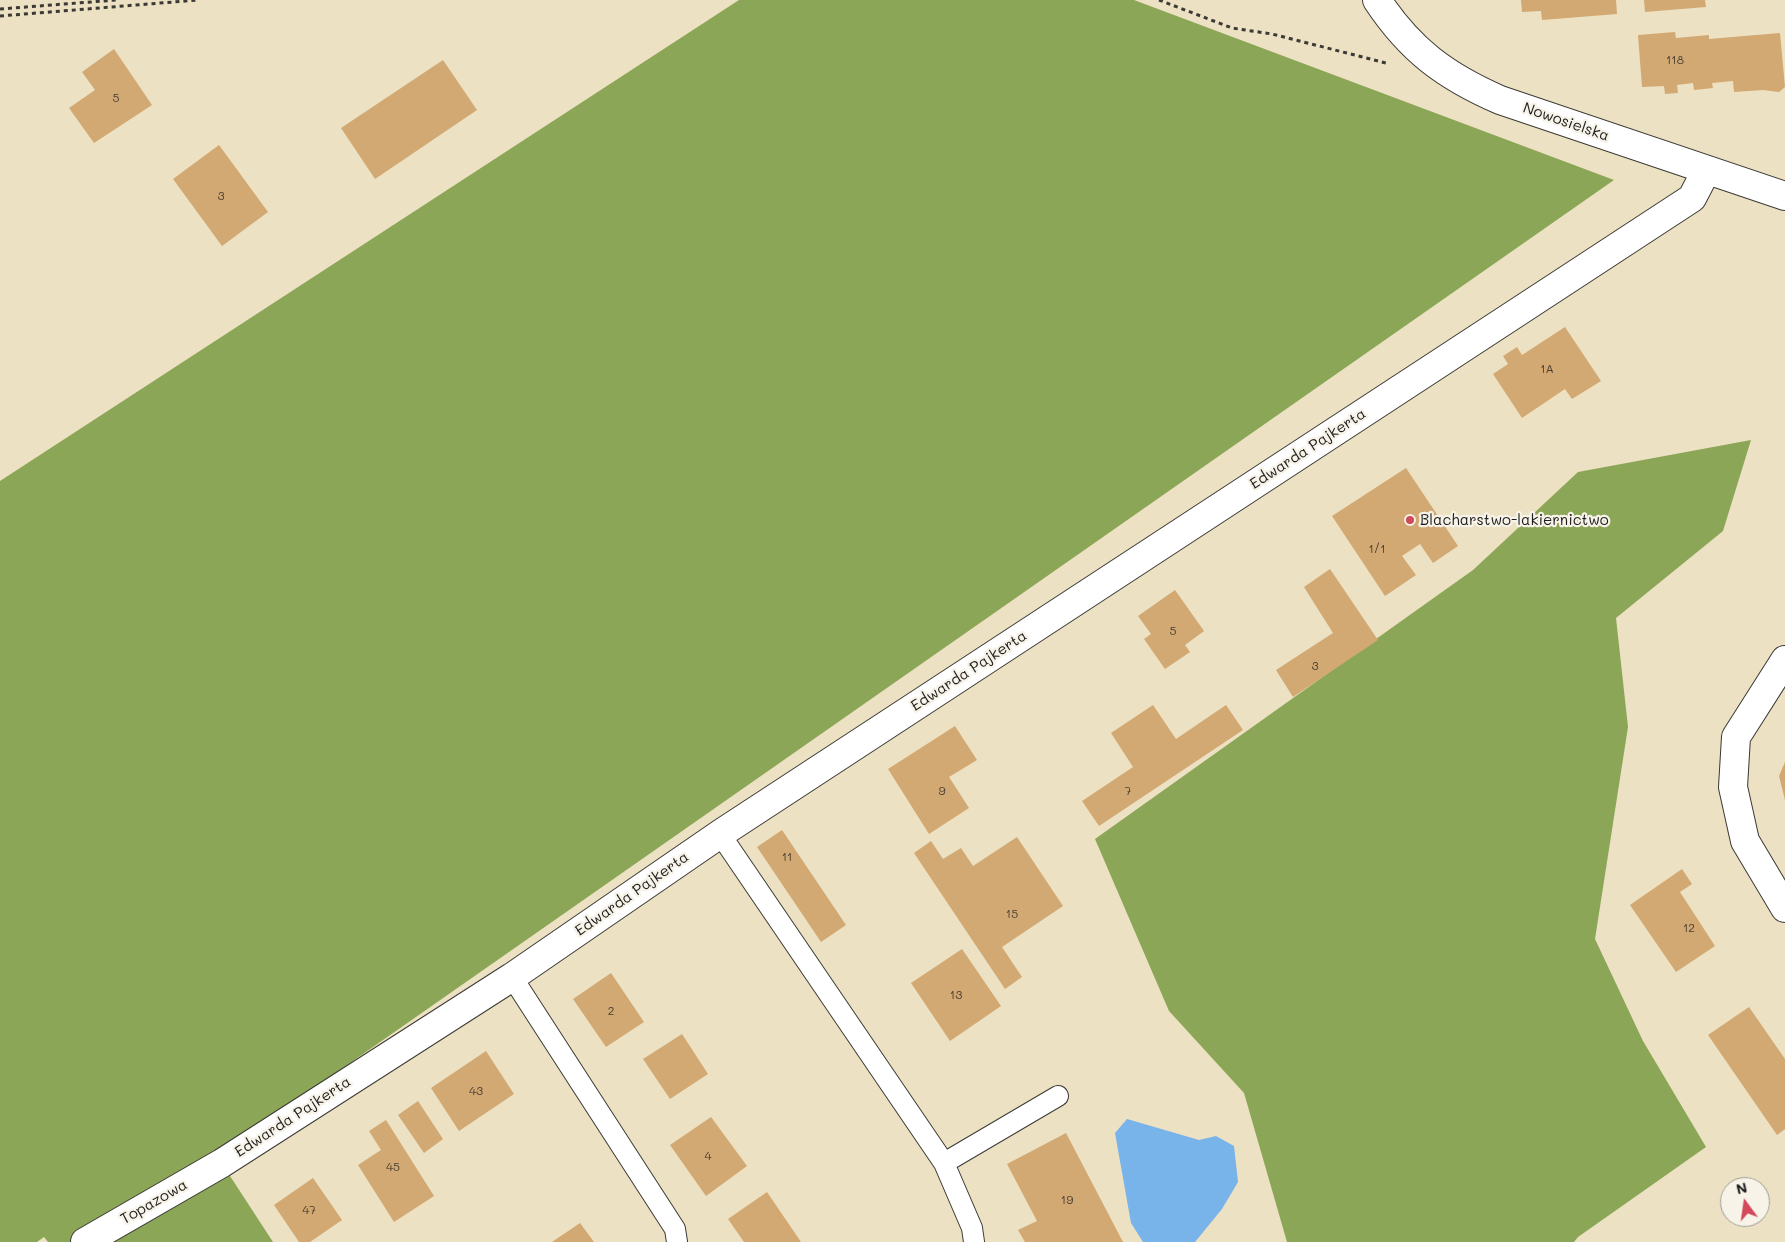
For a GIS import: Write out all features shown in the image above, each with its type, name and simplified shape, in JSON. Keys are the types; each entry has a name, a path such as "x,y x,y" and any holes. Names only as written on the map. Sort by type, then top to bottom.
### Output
{"street":[{"name":"Nowosielska","path":"1377,0 1392,23 1411,44 1444,72 1472,88 1500,100 1706,171 1785,196"},
{"name":"Edwarda Pajkerta","path":"222,1163 512,977 720,834 1692,198 1706,171"},
{"path":"1785,660 1736,737 1732,787 1745,841 1785,908"},
{"name":"Topazowa","path":"85,1242 222,1163"}],"lane":[{"path":"720,834 944,1163 972,1228 974,1242"},
{"path":"512,977 676,1229 677,1242"},
{"path":"944,1163 1058,1096"}],"path":[{"path":"0,9 116,0"},
{"path":"0,16 198,0"},
{"path":"1159,0 1232,28 1272,34 1392,64"}],"green space":[{"path":"739,0 1134,0 1614,180 217,1156 273,1242 48,1242 44,1237 37,1242 0,1242 0,481"},
{"path":"1751,440 1723,531 1616,618 1628,727 1595,939 1643,1041 1706,1147 1578,1237 1574,1242 1287,1242 1244,1093 1169,1011 1095,839 1473,570 1578,472"}],"water":[{"path":"1127,1119 1199,1140 1216,1136 1234,1146 1238,1182 1222,1209 1195,1242 1143,1242 1131,1223 1115,1133"}],"building":[{"path":"1521,0 1616,0 1617,14 1542,20 1541,11 1522,12"},
{"path":"1644,0 1705,0 1706,7 1645,12"},
{"path":"1675,32 1676,38 1709,35 1709,39 1780,33 1785,87 1779,92 1763,90 1734,92 1733,81 1712,83 1713,88 1694,90 1693,83 1677,85 1678,93 1665,94 1664,86 1642,87 1638,35"},
{"path":"114,49 152,105 94,143 69,108 95,90 82,72"},
{"path":"443,60 477,110 375,179 341,128"},
{"path":"219,145 268,212 222,246 173,179"},
{"path":"1565,327 1601,381 1572,399 1565,389 1522,418 1493,374 1508,364 1503,356 1517,347 1522,355"},
{"path":"1406,468 1458,546 1433,563 1420,544 1402,556 1416,575 1385,596 1332,516"},
{"path":"1330,569 1378,640 1293,697 1276,670 1333,633 1304,587"},
{"path":"1175,590 1204,631 1185,645 1190,652 1165,669 1144,639 1151,634 1138,616"},
{"path":"1153,705 1176,739 1226,705 1243,730 1099,826 1082,801 1133,767 1111,733"},
{"path":"955,726 977,760 949,777 969,808 929,834 888,769"},
{"path":"1785,762 1785,800 1779,776"},
{"path":"782,830 846,925 821,942 757,847"},
{"path":"1017,837 1063,906 1002,947 1022,977 1005,989 914,853 931,841 943,859 961,848 973,866"},
{"path":"1682,869 1692,884 1680,892 1715,946 1676,972 1630,905"},
{"path":"962,949 1001,1006 950,1041 911,983"},
{"path":"611,973 644,1022 606,1047 573,999"},
{"path":"1749,1007 1785,1059 1785,1129 1777,1135 1708,1035"},
{"path":"682,1034 708,1074 670,1099 643,1059"},
{"path":"486,1051 514,1094 459,1131 431,1088"},
{"path":"418,1101 443,1139 424,1153 398,1115"},
{"path":"711,1117 747,1166 706,1196 670,1145"},
{"path":"386,1120 434,1196 394,1222 358,1165 381,1150 369,1131"},
{"path":"1066,1133 1123,1242 1025,1242 1018,1230 1037,1221 1007,1164"},
{"path":"313,1178 342,1220 310,1242 299,1242 274,1205"},
{"path":"767,1192 801,1242 744,1242 728,1219"},
{"path":"580,1223 594,1242 552,1242"}],"place":[{"name":"Blacharstwo-lakiernictwo","path":"1410,520"}]}
